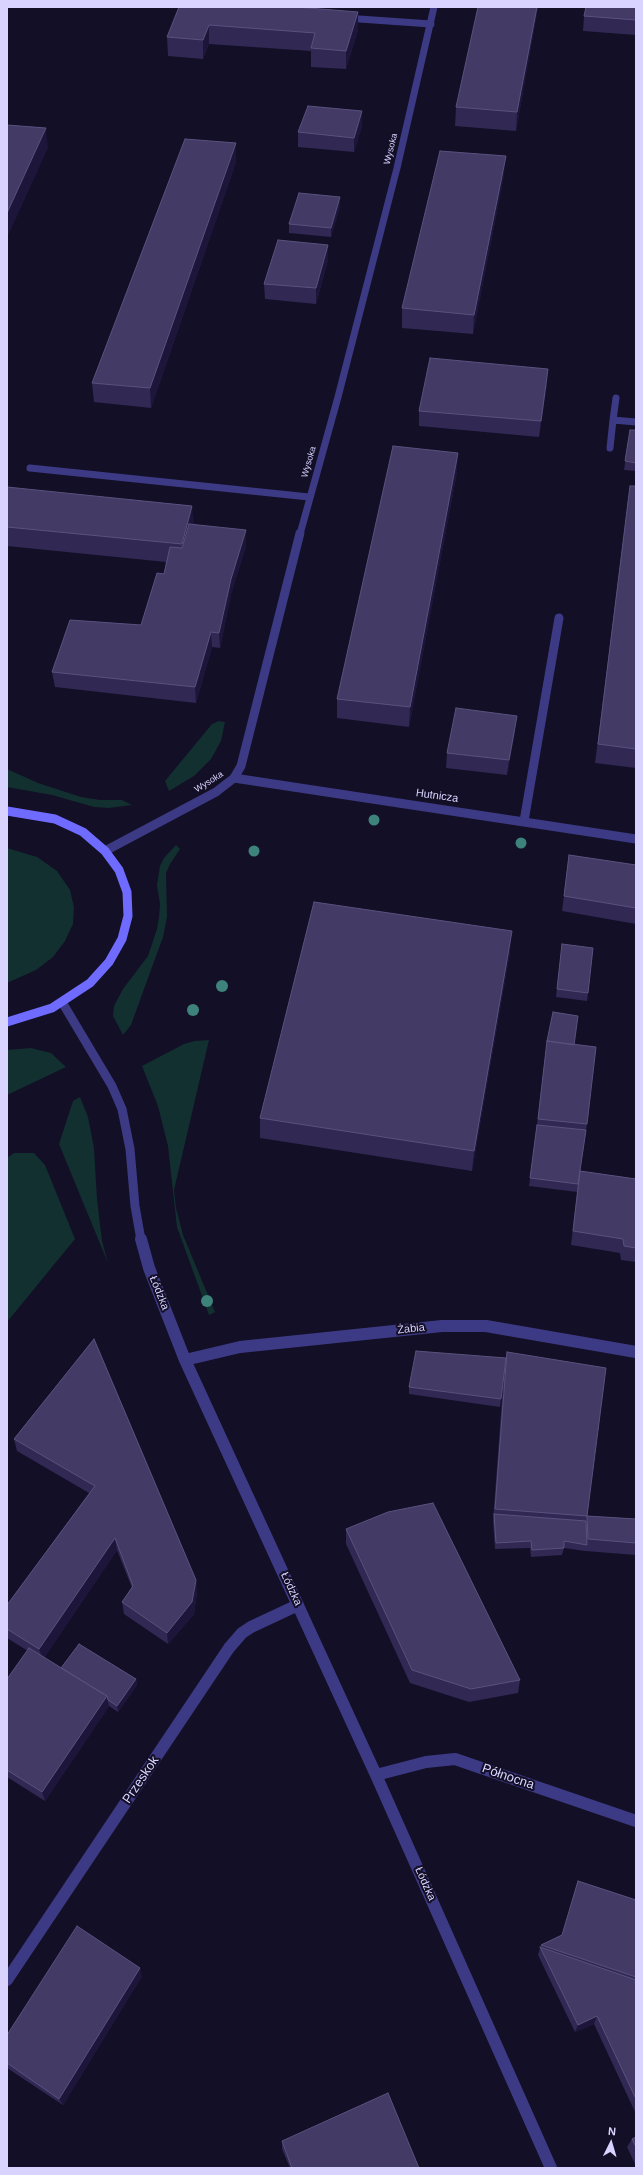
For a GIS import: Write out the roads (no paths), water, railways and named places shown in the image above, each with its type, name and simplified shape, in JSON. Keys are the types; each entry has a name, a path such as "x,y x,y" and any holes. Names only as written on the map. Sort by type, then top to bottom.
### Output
{"main road":[{"path":"7,811 22,812 55,819 83,832 105,851 120,870 127,892 128,916 122,939 109,962 90,983 62,1002 36,1014 7,1022"}],"street":[{"name":"Wysoka","path":"105,851 216,792 234,778 242,760 309,497 338,397 403,143 434,7"},
{"path":"337,17 431,24"},
{"path":"610,448 616,398"},
{"path":"613,420 636,422"},
{"path":"30,468 309,497"},
{"path":"524,821 559,618"},
{"name":"Hutnicza","path":"234,778 636,839"},
{"name":"Łódzka","path":"62,1002 112,1086 122,1109 131,1156 135,1206 142,1244 149,1268 185,1360 376,1774 552,2168"},
{"name":"Żabia","path":"185,1360 240,1346 442,1326 486,1326 636,1352"},
{"name":"Przeskok","path":"7,1980 229,1648 246,1630 298,1605"},
{"name":"Północna","path":"376,1774 426,1762 455,1759 636,1821"}]}
